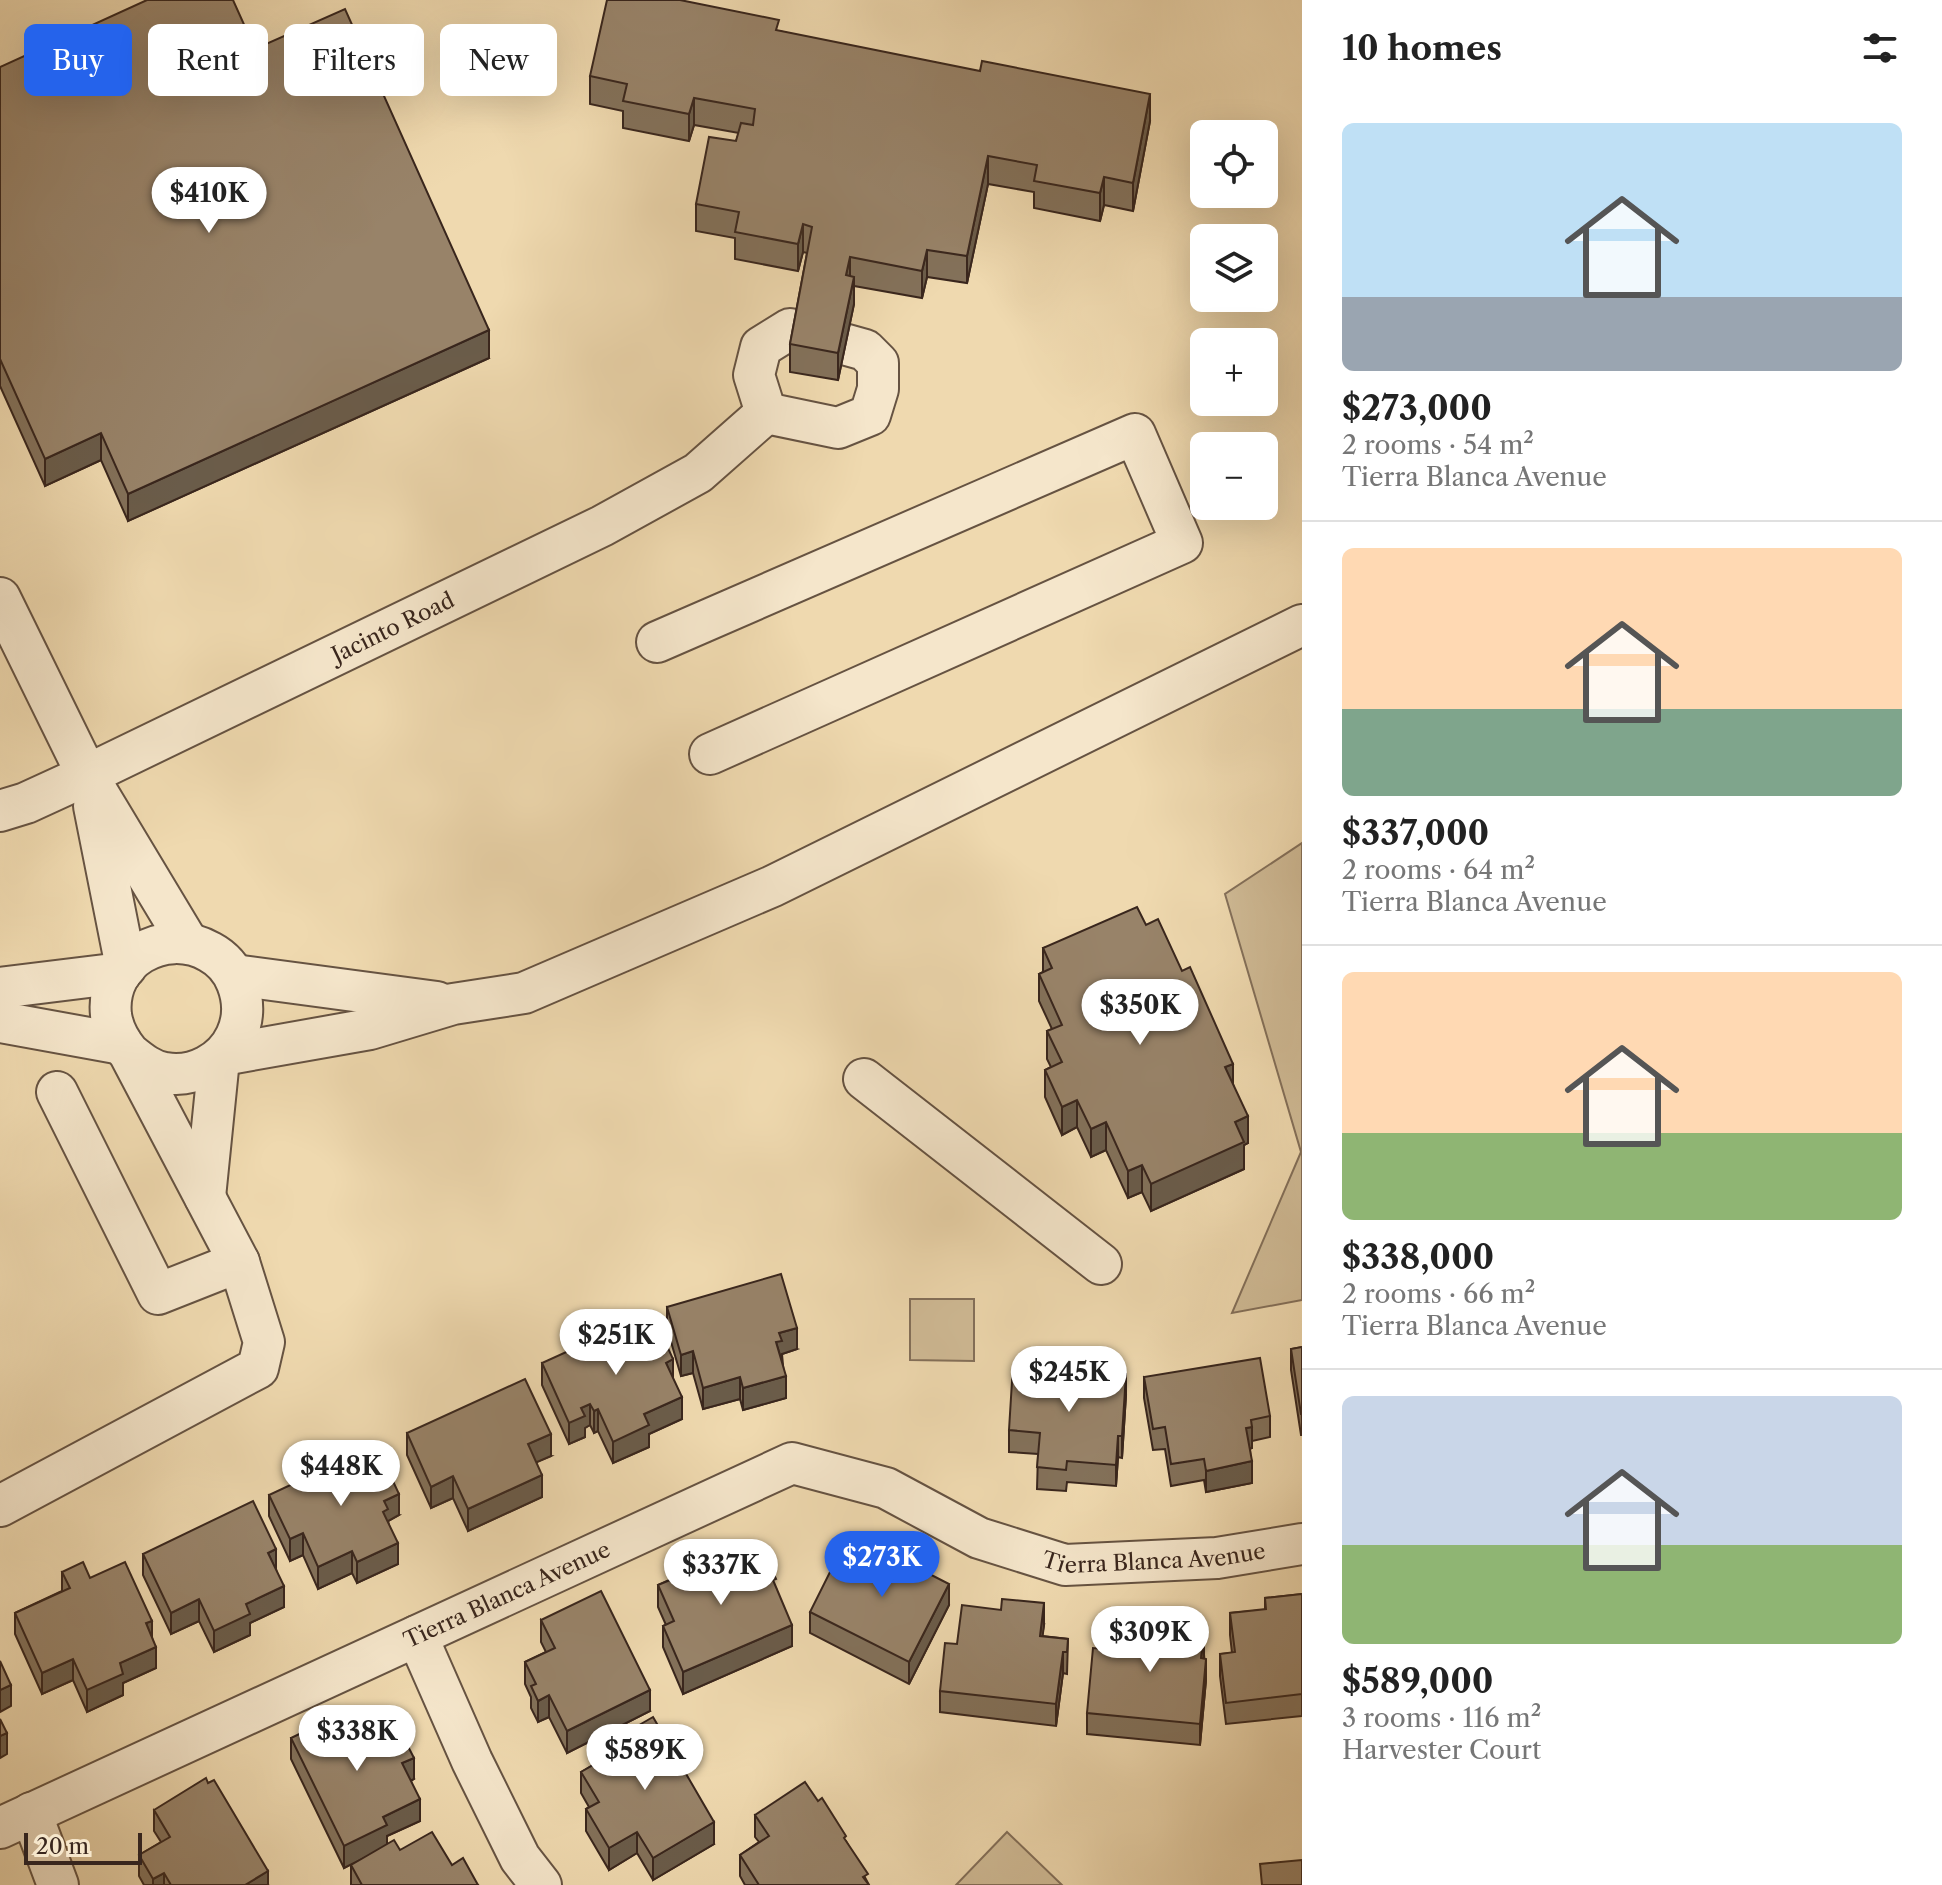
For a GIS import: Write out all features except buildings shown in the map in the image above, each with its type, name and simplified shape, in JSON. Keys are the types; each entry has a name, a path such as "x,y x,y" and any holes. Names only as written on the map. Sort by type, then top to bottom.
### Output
{"street":[{"name":"Jacinto Road","path":"0,811 26,803 87,775 602,526 698,473 766,413"},
{"path":"657,642 1135,434 1182,543 710,754"},
{"path":"0,598 87,775 188,943"},
{"path":"221,1057 370,1029 453,1004 524,993 773,886 1302,625"},
{"path":"87,775 124,970"},
{"path":"0,1022 125,1049 145,1066 165,1073 186,1074 206,1067 221,1057 235,1038 242,1017 242,996 234,975 220,957 200,946 178,941 155,945 136,956 124,970 112,994 111,1015 116,1035 125,1049 239,1262 264,1342 258,1368 5,1490"},
{"path":"0,988 124,970"},
{"path":"234,975 453,1004"},
{"path":"205,1197 221,1057"},
{"path":"864,1079 1101,1264"},
{"path":"57,1092 158,1294 239,1262"},
{"name":"Tierra Blanca Avenue","path":"15,1821 792,1463 886,1488 979,1538 1065,1565 1217,1558 1302,1544"},
{"path":"417,1636 506,1830 520,1858 541,1885"},
{"path":"15,1821 58,1885"}],"shaded area":[{"path":"1302,843 1302,1300 1232,1313 1301,1152 1225,894"},
{"path":"910,1299 974,1299 974,1361 910,1360"},
{"path":"1007,1832 1062,1885 956,1885"}]}
